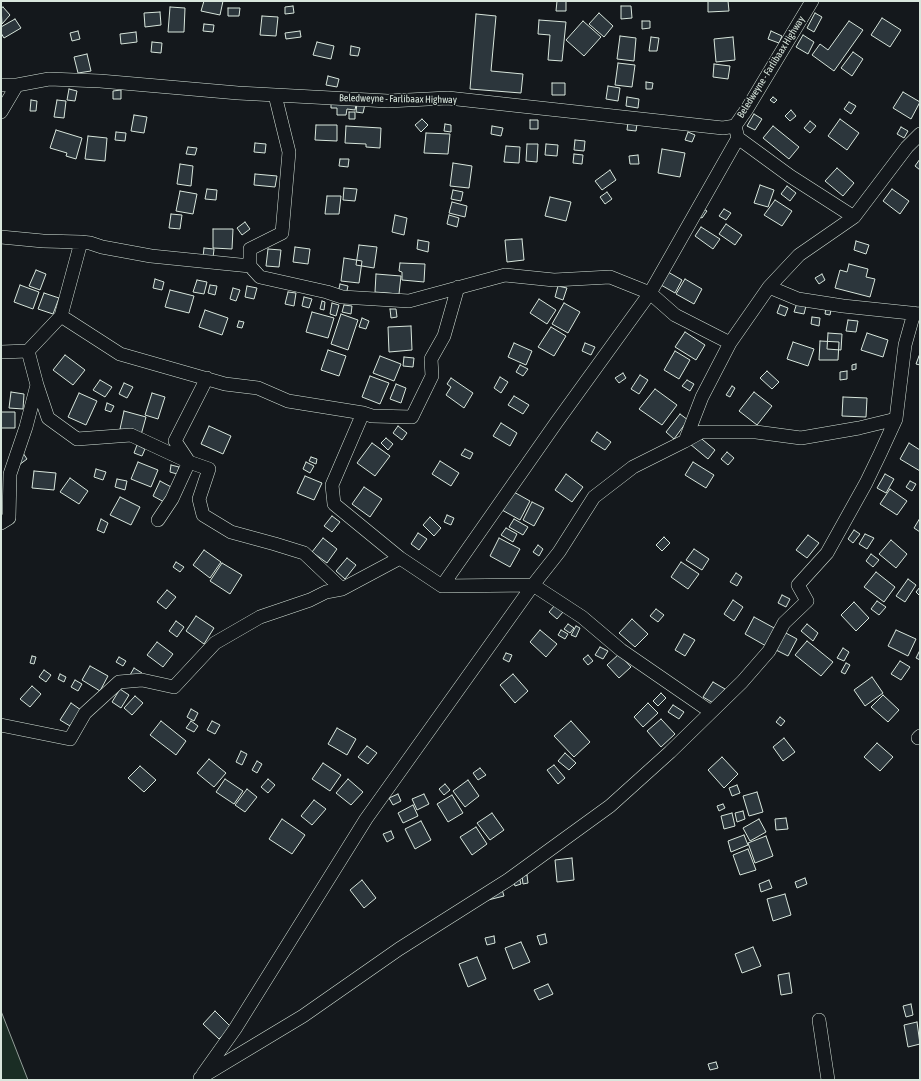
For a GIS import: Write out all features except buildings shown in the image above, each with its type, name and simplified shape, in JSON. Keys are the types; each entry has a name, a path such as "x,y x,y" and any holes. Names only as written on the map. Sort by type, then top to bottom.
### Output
{"street":[{"name":"Beledweyne - Farlibaax Highway","path":"1,85 17,85 49,79 100,81 238,94 388,101 448,98 723,128 736,132 747,109 812,1"},
{"path":"1,112 17,85"},
{"path":"250,266 250,249 282,233 289,152 275,95"},
{"path":"442,586 556,423 650,293 736,132 790,176 854,218"},
{"path":"685,441 702,397 730,343 769,287 798,255 854,218 907,147 920,134"},
{"path":"1,237 90,243 102,247 151,256 250,266 260,277 327,292 342,297 409,301 505,275 554,280 610,277 650,293 675,315 730,343"},
{"path":"1,352 28,351 61,316 80,242"},
{"path":"61,316 120,354 225,384 258,388 288,401 363,413 372,416 412,417 432,376 432,359 444,336 458,287"},
{"path":"197,1079 303,1016 399,949 508,880 610,806 670,752 742,682 769,652 784,623 807,601 798,585 827,554 866,483 896,419 905,345 917,314 843,306 798,299 769,287"},
{"path":"28,351 48,418 77,439 131,435 189,462 209,469 199,499 203,515 231,532 304,553 342,589"},
{"path":"189,462 175,441 206,378"},
{"path":"1,523 9,518 10,474 26,427 37,385"},
{"path":"363,413 332,485 334,504 400,558 442,586 533,585 582,617 621,650 711,712"},
{"path":"197,1079 235,1029 366,819 533,585 559,552 594,496 633,467 702,432 756,432 801,438 859,428 896,419"},
{"path":"158,520 172,499 189,462"},
{"path":"1,726 70,739 85,713 119,682 142,680 174,687 215,643 260,617 310,600 326,592 342,589 400,558"},
{"path":"820,1020 828,1080"}],"green space":[{"path":"1,1011 28,1080 1,1080"}]}
